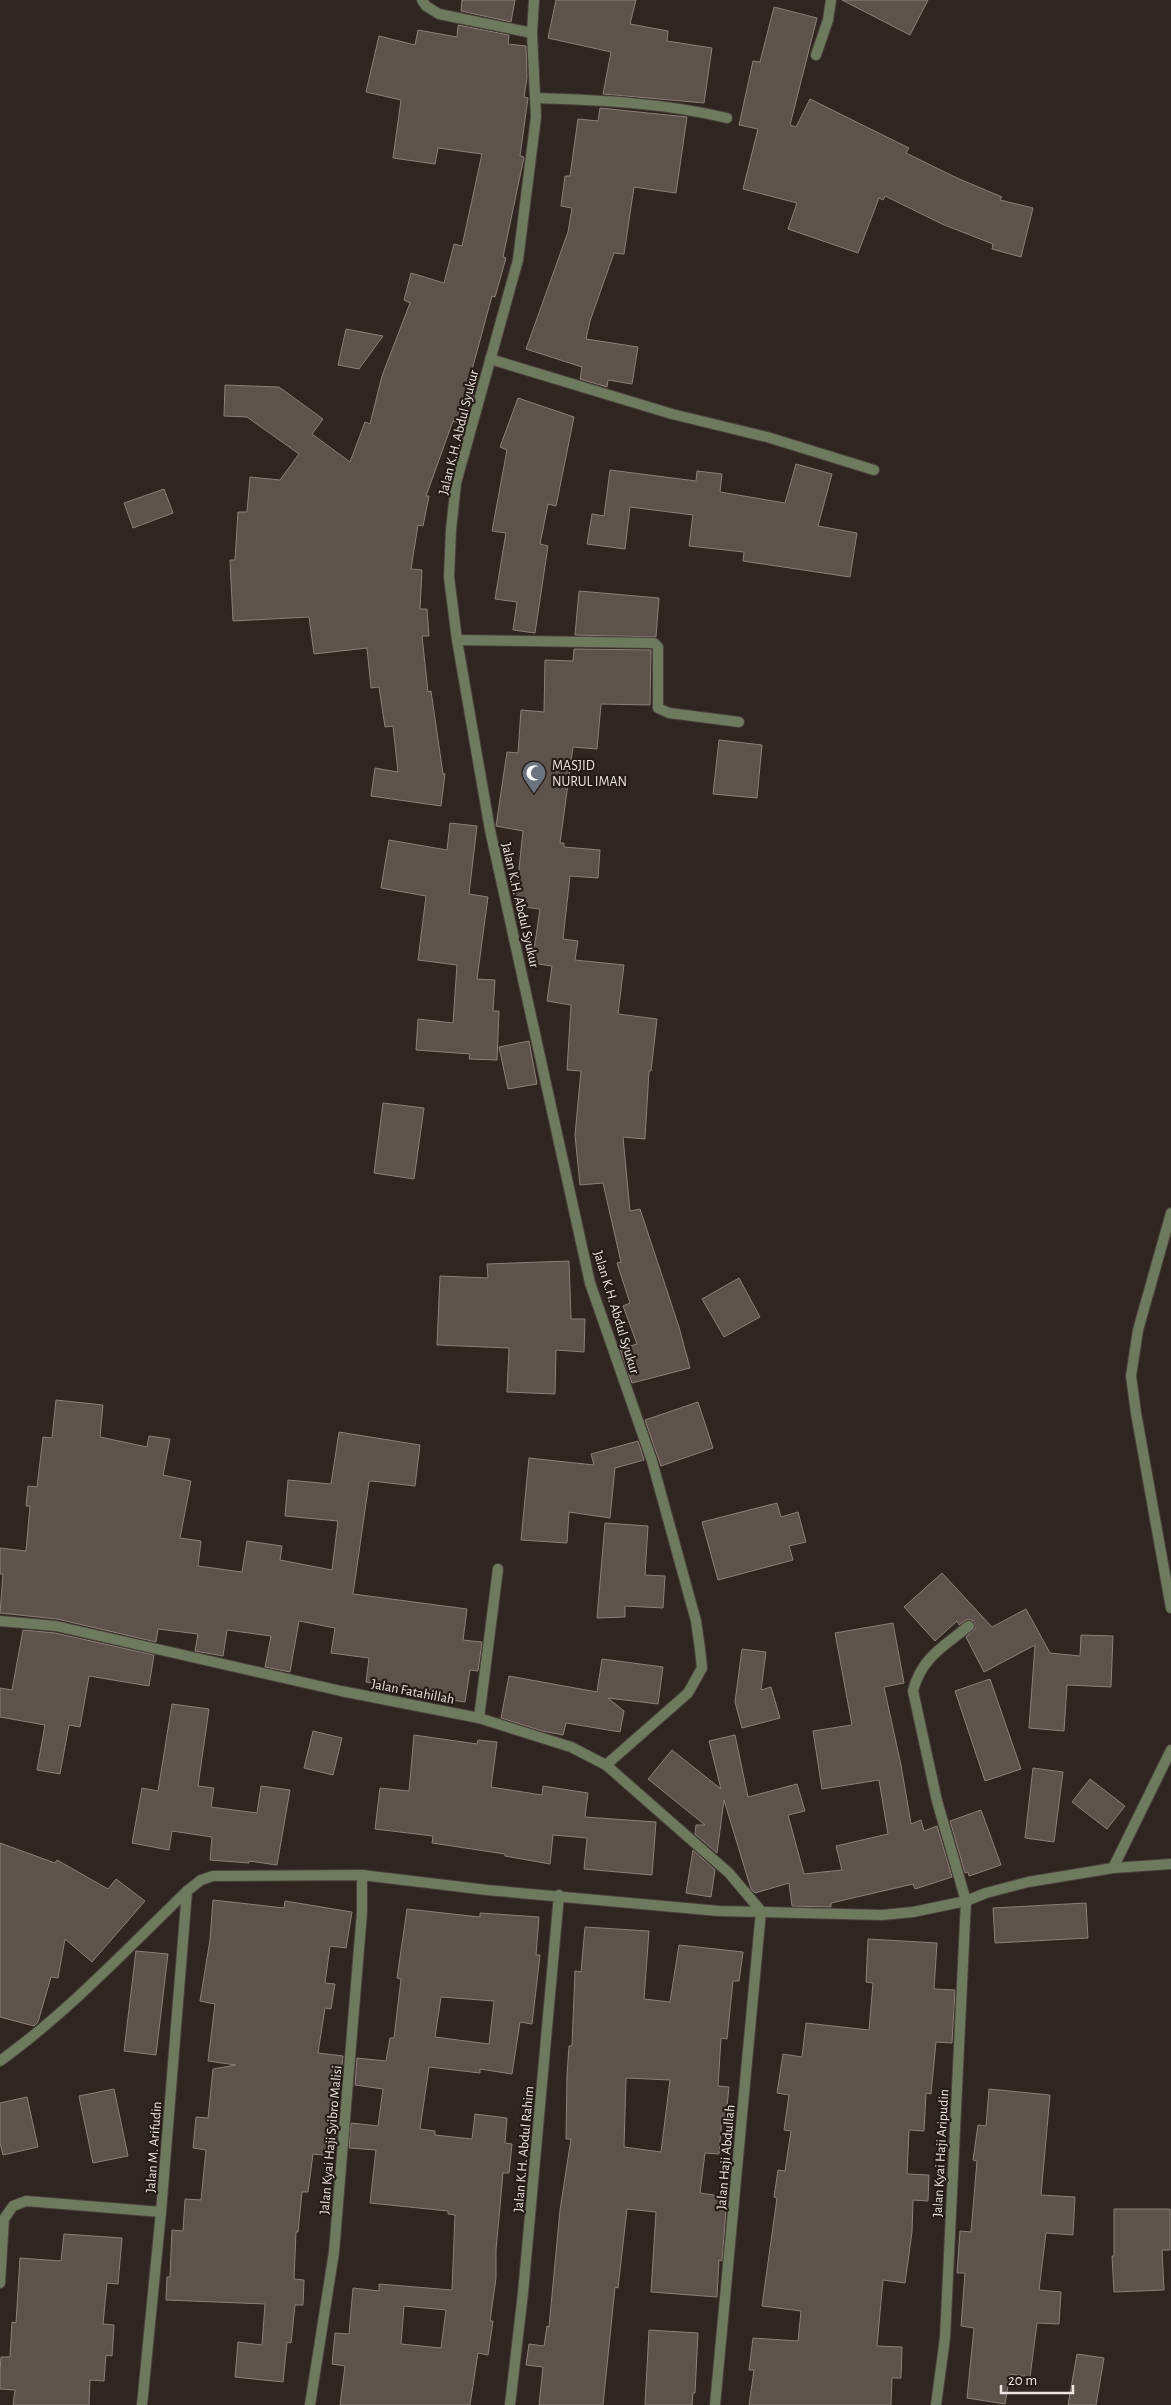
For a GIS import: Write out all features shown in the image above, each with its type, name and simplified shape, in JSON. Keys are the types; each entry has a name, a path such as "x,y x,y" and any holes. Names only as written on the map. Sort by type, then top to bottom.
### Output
{"street":[{"path":"422,0 426,6 439,14 532,33"},
{"name":"Jalan K.H. Abdul Syukur","path":"534,0 532,33 536,118 518,260 456,483 449,577 457,640 490,830 590,1283 652,1461 696,1621 700,1650 702,1668 688,1693 606,1765"},
{"path":"816,55 828,20 830,0"},
{"path":"535,98 620,101 692,109 727,118"},
{"path":"490,359 672,414 767,437 874,470"},
{"path":"457,640 654,643 658,647 658,708 669,713 740,722"},
{"path":"1171,1213 1138,1330 1131,1376 1171,1608"},
{"path":"479,1718 498,1568"},
{"name":"Jalan Fatahillah","path":"0,1621 56,1626 341,1691 479,1718 571,1747 606,1765 733,1877 761,1911"},
{"name":"Jalan Kyai Haji Aripudin","path":"936,2405 945,2338 966,1901 936,1801 913,1691 917,1674 930,1657 969,1626"},
{"path":"1113,1868 1171,1750"},
{"path":"0,2061 30,2039 72,2002 187,1891 201,1880 213,1876 362,1875 719,1911 882,1915 913,1912 966,1901 986,1893 1028,1882 1113,1868 1171,1864"},
{"name":"Jalan Kyai Haji Syibro Malisi","path":"310,2405 334,2252 362,1912 362,1875"},
{"name":"Jalan M. Arifudin","path":"142,2405 162,2212 187,1891"},
{"name":"Jalan K.H. Abdul Rahim","path":"510,2405 524,2283 559,1895"},
{"name":"Jalan Haji Abdullah","path":"716,2405 761,1911"},
{"path":"0,2283 4,2219 12,2206 26,2201 162,2212"}],"building":[{"path":"462,0 515,0 511,22 461,11"},
{"path":"556,0 636,0 630,24 668,31 667,41 712,48 704,103 603,94 611,52 548,38"},
{"path":"842,0 928,0 910,35"},
{"path":"774,7 817,18 790,125 796,127 810,99 909,148 906,153 1002,197 1000,200 1033,208 1021,257 992,249 993,244 942,224 885,196 883,200 879,198 858,253 788,229 797,203 743,189 758,129 739,125 753,61 760,62"},
{"path":"458,25 509,35 508,44 526,46 527,78 524,97 528,98 520,156 524,157 503,257 506,258 495,297 492,296 470,377 478,380 465,425 453,421 426,496 429,496 423,526 418,525 411,569 422,570 420,609 427,609 429,636 422,636 428,692 431,691 443,774 445,774 441,806 371,796 375,768 398,772 393,726 385,727 379,687 371,688 367,648 314,654 309,617 233,621 230,560 235,560 238,512 247,512 250,477 280,480 299,454 247,417 224,416 225,385 279,387 323,419 312,434 350,462 365,422 370,424 382,376 410,303 404,300 411,273 444,283 454,244 462,246 482,154 438,148 435,164 393,158 401,100 366,92 379,36 415,45 418,30 457,37"},
{"path":"600,108 687,117 676,193 634,187 624,254 614,253 590,321 586,339 638,347 632,384 608,380 607,387 580,379 582,367 526,349 568,232 572,208 561,206 565,176 570,176 578,119 598,121"},
{"path":"346,329 383,336 359,369 338,365"},
{"path":"518,398 574,417 556,506 548,504 540,544 548,546 535,633 513,630 517,602 495,599 506,533 492,531 507,450 500,447"},
{"path":"796,464 832,474 818,526 857,533 850,577 743,561 744,552 689,546 693,515 630,507 625,549 587,544 592,514 604,516 610,470 696,481 697,471 722,474 720,492 785,503"},
{"path":"164,489 173,513 133,528 124,503"},
{"path":"579,591 659,598 656,637 575,635"},
{"path":"574,649 651,650 650,705 601,704 597,749 573,747 560,843 564,843 564,847 600,850 598,878 570,876 563,939 578,941 575,960 624,965 618,1014 657,1019 651,1071 649,1071 645,1139 623,1137 630,1211 640,1209 679,1327 690,1368 632,1383 620,1349 637,1344 623,1306 630,1303 617,1263 621,1262 603,1183 580,1185 575,1135 581,1071 567,1070 571,1005 547,1001 552,966 532,963 540,909 515,906 523,831 496,826 507,752 518,753 521,710 544,712 545,660 573,661"},
{"path":"719,740 762,745 757,798 713,794"},
{"path":"450,823 477,826 469,894 488,897 477,979 495,980 493,1011 499,1011 497,1060 469,1059 470,1054 416,1050 418,1019 453,1023 457,965 418,960 426,896 381,888 389,840 447,850"},
{"path":"529,1041 537,1084 508,1089 499,1047"},
{"path":"383,1103 424,1108 414,1179 374,1173"},
{"path":"569,1261 571,1319 585,1319 584,1352 556,1350 555,1394 507,1392 509,1348 437,1345 440,1276 488,1278 487,1264"},
{"path":"739,1278 760,1317 724,1337 702,1299"},
{"path":"56,1400 103,1405 100,1437 147,1447 149,1436 170,1439 163,1475 191,1481 180,1538 201,1541 198,1566 242,1572 247,1541 282,1546 280,1560 332,1570 338,1521 285,1516 288,1480 331,1484 339,1432 420,1445 415,1486 369,1482 353,1594 467,1609 463,1640 482,1642 478,1671 470,1670 465,1702 406,1693 407,1687 366,1682 369,1658 331,1653 335,1628 299,1621 290,1672 265,1667 271,1636 227,1630 223,1656 195,1651 198,1634 158,1629 156,1642 57,1619 0,1613 3,1574 0,1574 0,1548 26,1551 30,1506 26,1506 28,1486 37,1487 43,1437 52,1438"},
{"path":"698,1402 713,1448 661,1466 645,1420"},
{"path":"638,1441 644,1460 615,1468 610,1518 569,1512 567,1543 521,1540 529,1458 594,1465 591,1454"},
{"path":"777,1503 781,1517 798,1512 806,1542 789,1546 793,1560 718,1580 702,1522"},
{"path":"605,1523 648,1526 645,1575 665,1576 663,1608 625,1606 625,1617 597,1618"},
{"path":"942,1573 992,1627 1026,1609 1050,1653 1080,1656 1081,1635 1113,1636 1111,1687 1067,1685 1064,1731 1029,1728 1035,1645 984,1672 966,1637 975,1629 974,1621 968,1619 959,1625 957,1621 935,1641 904,1607"},
{"path":"893,1623 904,1683 884,1687 901,1765 911,1824 921,1820 924,1831 937,1826 952,1877 915,1889 913,1884 831,1903 831,1907 792,1906 789,1883 755,1893 751,1889 724,1800 717,1853 695,1834 696,1825 705,1825 648,1779 672,1750 721,1789 709,1741 735,1735 748,1797 797,1784 805,1811 788,1815 804,1874 842,1870 836,1846 888,1834 879,1780 822,1789 813,1731 852,1725 835,1633"},
{"path":"23,1630 55,1633 154,1655 149,1686 89,1676 80,1727 69,1725 60,1774 37,1770 45,1725 0,1717 0,1688 12,1690"},
{"path":"742,1649 766,1652 761,1690 771,1687 780,1718 742,1728 735,1702"},
{"path":"602,1659 663,1667 658,1704 608,1698 624,1711 620,1732 566,1723 563,1735 542,1731 501,1718 509,1676 597,1692"},
{"path":"990,1679 1021,1769 985,1781 955,1691"},
{"path":"172,1704 209,1709 198,1786 214,1788 211,1807 257,1813 261,1786 290,1790 277,1865 249,1861 249,1863 210,1860 212,1837 172,1831 169,1850 132,1843 142,1788 158,1791"},
{"path":"313,1731 342,1738 333,1775 304,1768"},
{"path":"414,1735 477,1744 478,1740 497,1742 491,1787 542,1795 543,1786 588,1793 585,1817 656,1822 652,1875 584,1869 587,1838 553,1835 550,1864 505,1856 505,1854 432,1843 433,1836 375,1829 380,1788 409,1791"},
{"path":"1033,1768 1063,1772 1054,1842 1025,1838"},
{"path":"1090,1779 1125,1806 1107,1829 1072,1802"},
{"path":"981,1810 1001,1865 969,1876 968,1872 965,1873 950,1821"},
{"path":"0,1843 55,1863 57,1860 108,1889 116,1879 145,1901 92,1962 65,1939 58,1978 51,1977 38,2022 34,2026 0,2017"},
{"path":"693,1850 715,1870 711,1897 686,1893"},
{"path":"213,1900 284,1908 285,1901 352,1912 346,1948 330,1946 325,1983 335,1984 331,2009 325,2008 318,2053 343,2056 335,2122 338,2122 336,2147 332,2147 331,2156 313,2154 308,2192 302,2192 298,2232 296,2232 294,2279 304,2280 303,2305 295,2305 291,2343 287,2342 283,2382 235,2377 238,2342 262,2345 265,2304 166,2300 167,2277 170,2277 172,2230 183,2231 185,2199 201,2200 206,2150 193,2148 196,2117 208,2118 213,2069 236,2065 208,2061 215,2004 200,2001 210,1940"},
{"path":"1086,1903 1088,1938 995,1943 993,1908"},
{"path":"407,1909 480,1917 480,1913 539,1917 536,1955 540,1955 532,2024 520,2022 512,2074 480,2069 480,2073 429,2067 420,2129 435,2131 435,2135 472,2139 475,2114 507,2118 505,2143 512,2144 509,2173 503,2173 496,2250 496,2278 490,2321 493,2321 488,2355 478,2353 470,2405 340,2405 345,2366 332,2364 335,2333 349,2334 353,2288 379,2291 379,2284 452,2290 455,2215 448,2214 448,2211 370,2203 376,2150 349,2148 351,2123 378,2126 383,2089 355,2085 357,2058 386,2061 390,2038 394,2038 401,1979 397,1978","holes":["441,1997 494,2001 489,2044 435,2037","404,2306 446,2310 441,2348 401,2344"]},
{"path":"585,1927 649,1931 644,1999 670,2002 679,1945 743,1952 739,1981 733,1981 727,2039 721,2038 718,2086 729,2087 726,2116 722,2116 719,2154 705,2153 700,2193 727,2197 722,2261 719,2260 717,2297 651,2292 656,2212 627,2209 618,2288 615,2287 603,2405 539,2405 543,2367 526,2365 529,2344 544,2346 547,2326 549,2327 560,2210 571,2139 566,2139 567,2075 569,2046 572,2046 575,1971 581,1972","holes":["626,2078 670,2080 661,2152 624,2147"]},
{"path":"868,1939 937,1943 934,1989 955,1990 952,2043 936,2042 931,2094 926,2093 924,2131 909,2130 907,2174 929,2175 928,2201 913,2200 912,2232 905,2283 883,2280 877,2346 902,2347 901,2378 892,2378 891,2405 749,2405 754,2370 749,2370 753,2338 798,2341 801,2311 762,2306 777,2198 774,2197 778,2170 785,2171 791,2131 784,2130 789,2095 777,2093 783,2054 802,2057 806,2023 869,2030 873,1983 866,1982"},
{"path":"136,1951 168,1954 156,2055 124,2051"},
{"path":"114,2089 128,2156 93,2163 79,2096"},
{"path":"989,2089 1050,2095 1041,2195 1075,2197 1073,2235 1046,2233 1039,2290 1061,2292 1059,2324 1037,2323 1030,2377 1010,2374 1005,2404 967,2398 974,2328 961,2326 965,2273 957,2273 960,2231 971,2232 977,2161 973,2160 978,2125 986,2126"},
{"path":"27,2097 38,2147 3,2155 0,2143 0,2103"},
{"path":"1114,2209 1170,2209 1170,2250 1162,2250 1164,2290 1114,2292 1112,2256 1114,2256"},
{"path":"64,2234 122,2238 118,2284 107,2283 103,2324 114,2325 112,2356 106,2355 104,2381 90,2380 89,2405 13,2405 15,2390 0,2389 0,2371 1,2357 10,2357 12,2322 16,2323 20,2258 61,2261"},
{"path":"649,2330 698,2333 695,2393 693,2393 692,2405 645,2405"},
{"path":"1077,2354 1104,2358 1096,2405 1068,2405"}],"place":[{"name":"MASJID NURUL IMAN","path":"534,794"}]}
